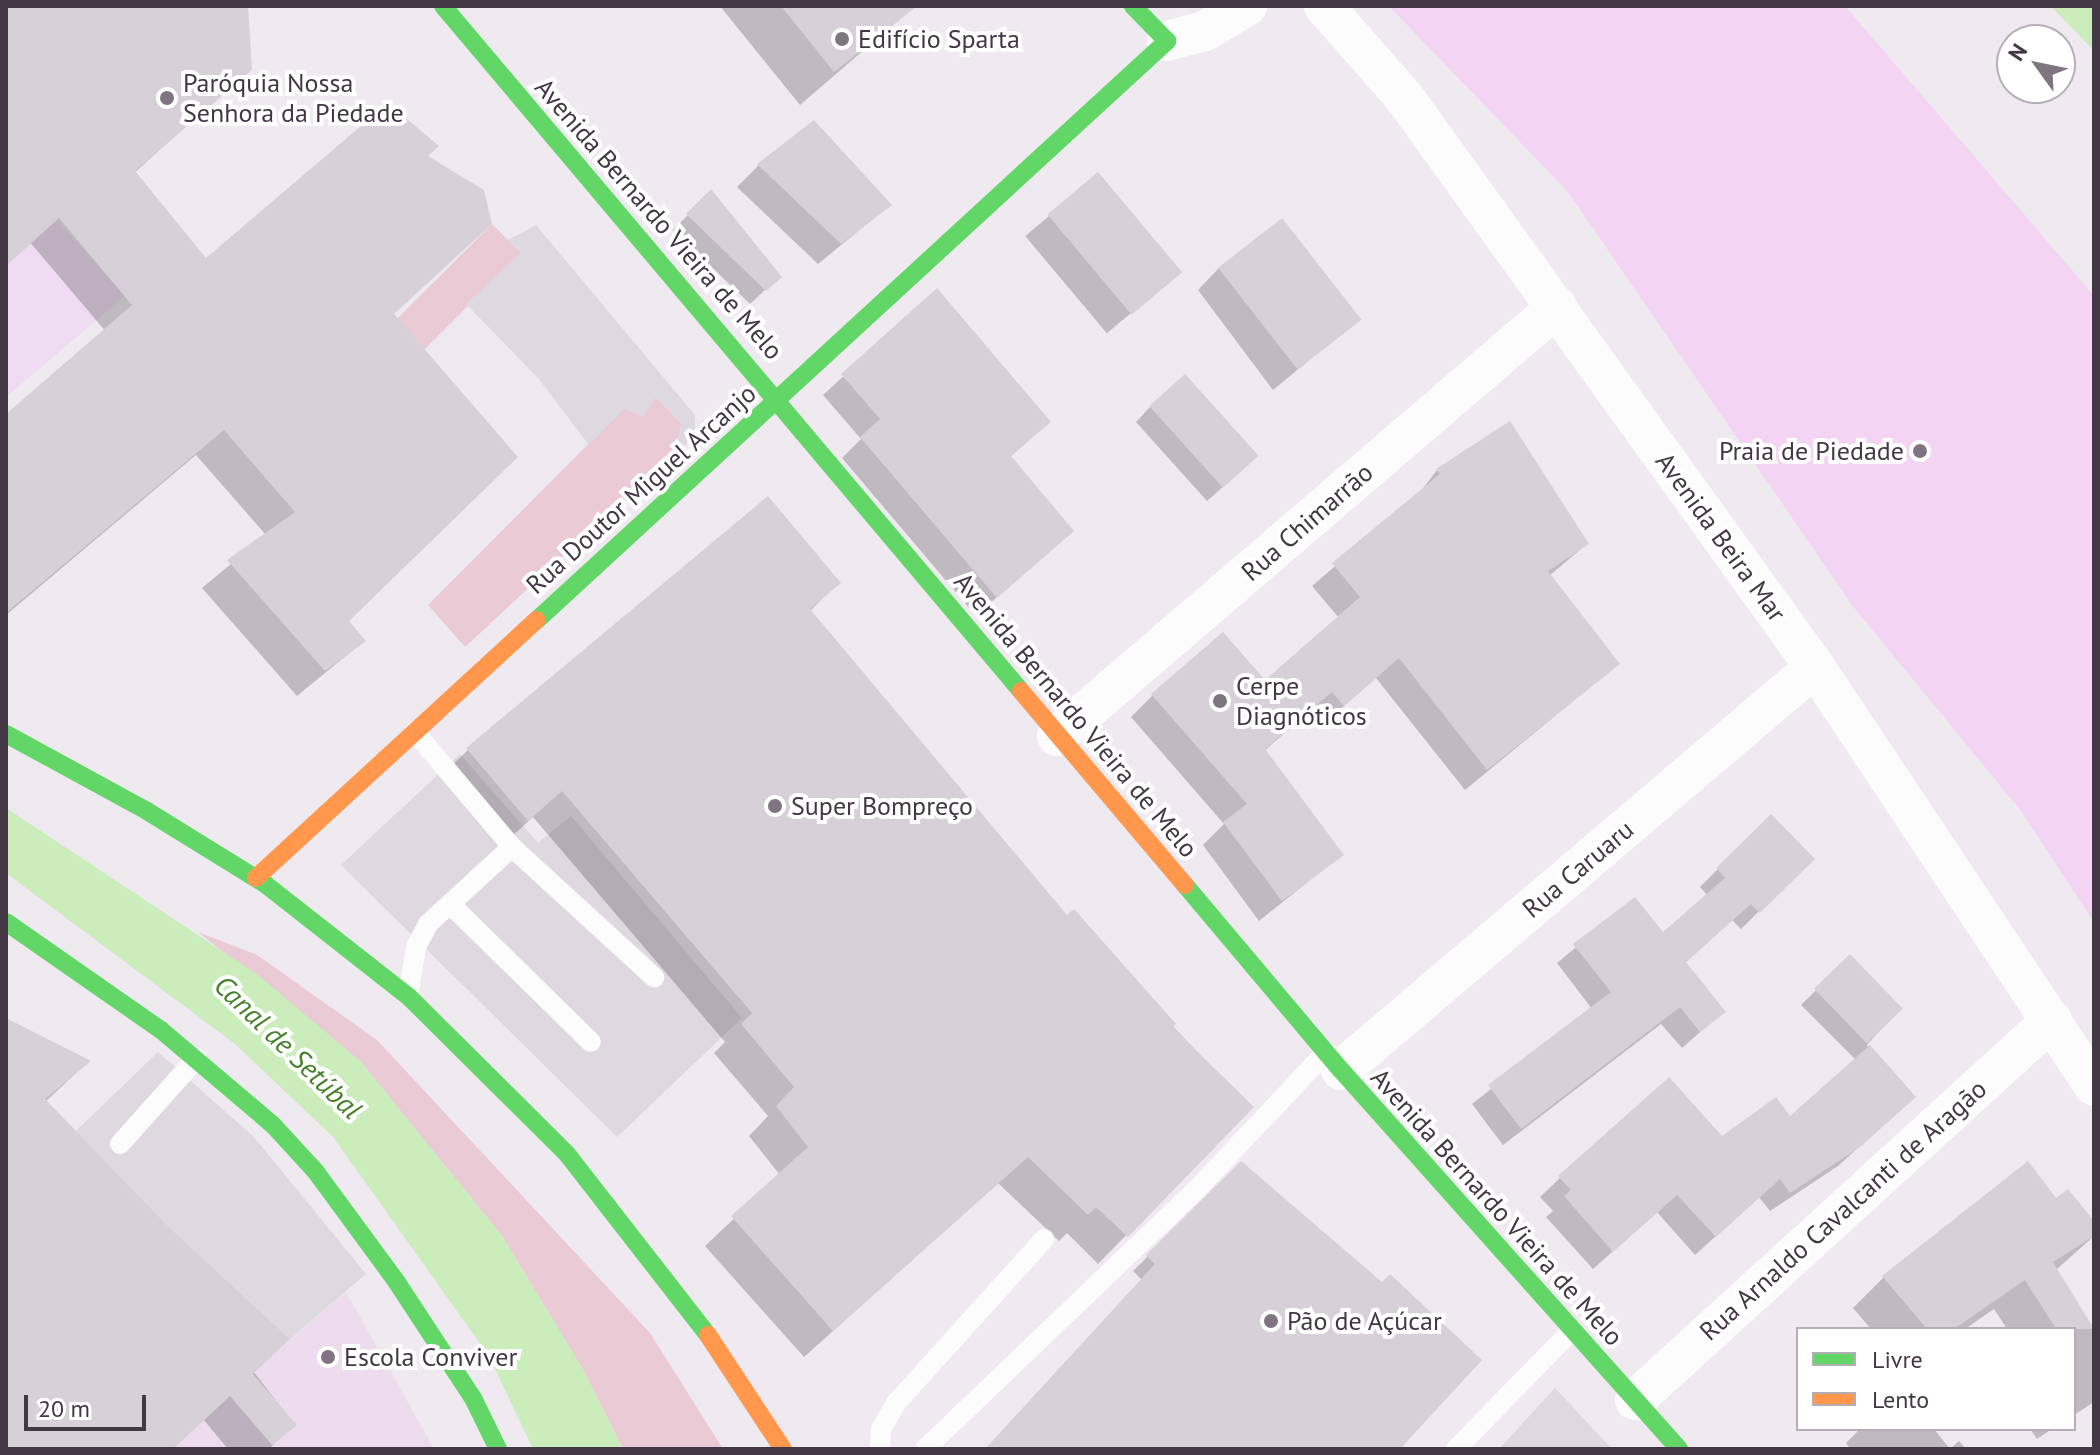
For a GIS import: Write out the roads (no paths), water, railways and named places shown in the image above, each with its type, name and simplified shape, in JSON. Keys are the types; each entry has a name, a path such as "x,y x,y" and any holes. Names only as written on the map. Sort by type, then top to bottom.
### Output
{"main road":[{"name":"Avenida Bernardo Vieira de Melo","path":"443,6 779,399 1057,736 1334,1061 1679,1449"},
{"path":"1133,6 1167,41"},
{"name":"Rua Doutor Miguel Arcanjo","path":"256,878 1167,41"},
{"path":"6,734 256,878 408,996 504,1085 577,1166 684,1297 783,1449"},
{"path":"6,922 197,1058 273,1125 316,1172 473,1398 498,1449"}],"street":[{"path":"1167,41 1205,31 1247,6"},
{"name":"Avenida Beira Mar","path":"1324,6 1404,97 1815,667 2094,1086"},
{"name":"Rua Chimarrão","path":"1057,736 1557,307"},
{"name":"Rua Caruaru","path":"1334,1061 1815,667"},
{"name":"Rua Arnaldo Cavalcanti de Aragão","path":"1635,1400 2052,1020"}],"lane":[{"path":"415,732 512,847 654,977"},
{"path":"408,996 416,947 428,924 512,847"},
{"path":"450,904 591,1042"},
{"path":"120,1144 197,1058"},
{"path":"925,1449 1334,1061"},
{"path":"880,1449 881,1429 896,1403 1044,1239"},
{"path":"1456,1449 1572,1330"}],"water":[{"path":"2051,6 2094,6 2094,51 2076,32 2076,24 2068,24"},
{"name":"Canal de Setúbal","path":"6,808 258,975 360,1061 502,1236 582,1368 623,1449 533,1449 489,1356 333,1137 235,1044 6,873"}],"place":[{"name":"Edifício Sparta","path":"842,39"},
{"name":"Paróquia Nossa Senhora da Piedade","path":"167,98"},
{"name":"Praia de Piedade","path":"1920,451"},
{"name":"Cerpe Diagnóticos","path":"1220,701"},
{"name":"Super Bompreço","path":"775,806"},
{"name":"Pão de Açúcar","path":"1271,1321"},
{"name":"Escola Conviver","path":"328,1357"}]}
